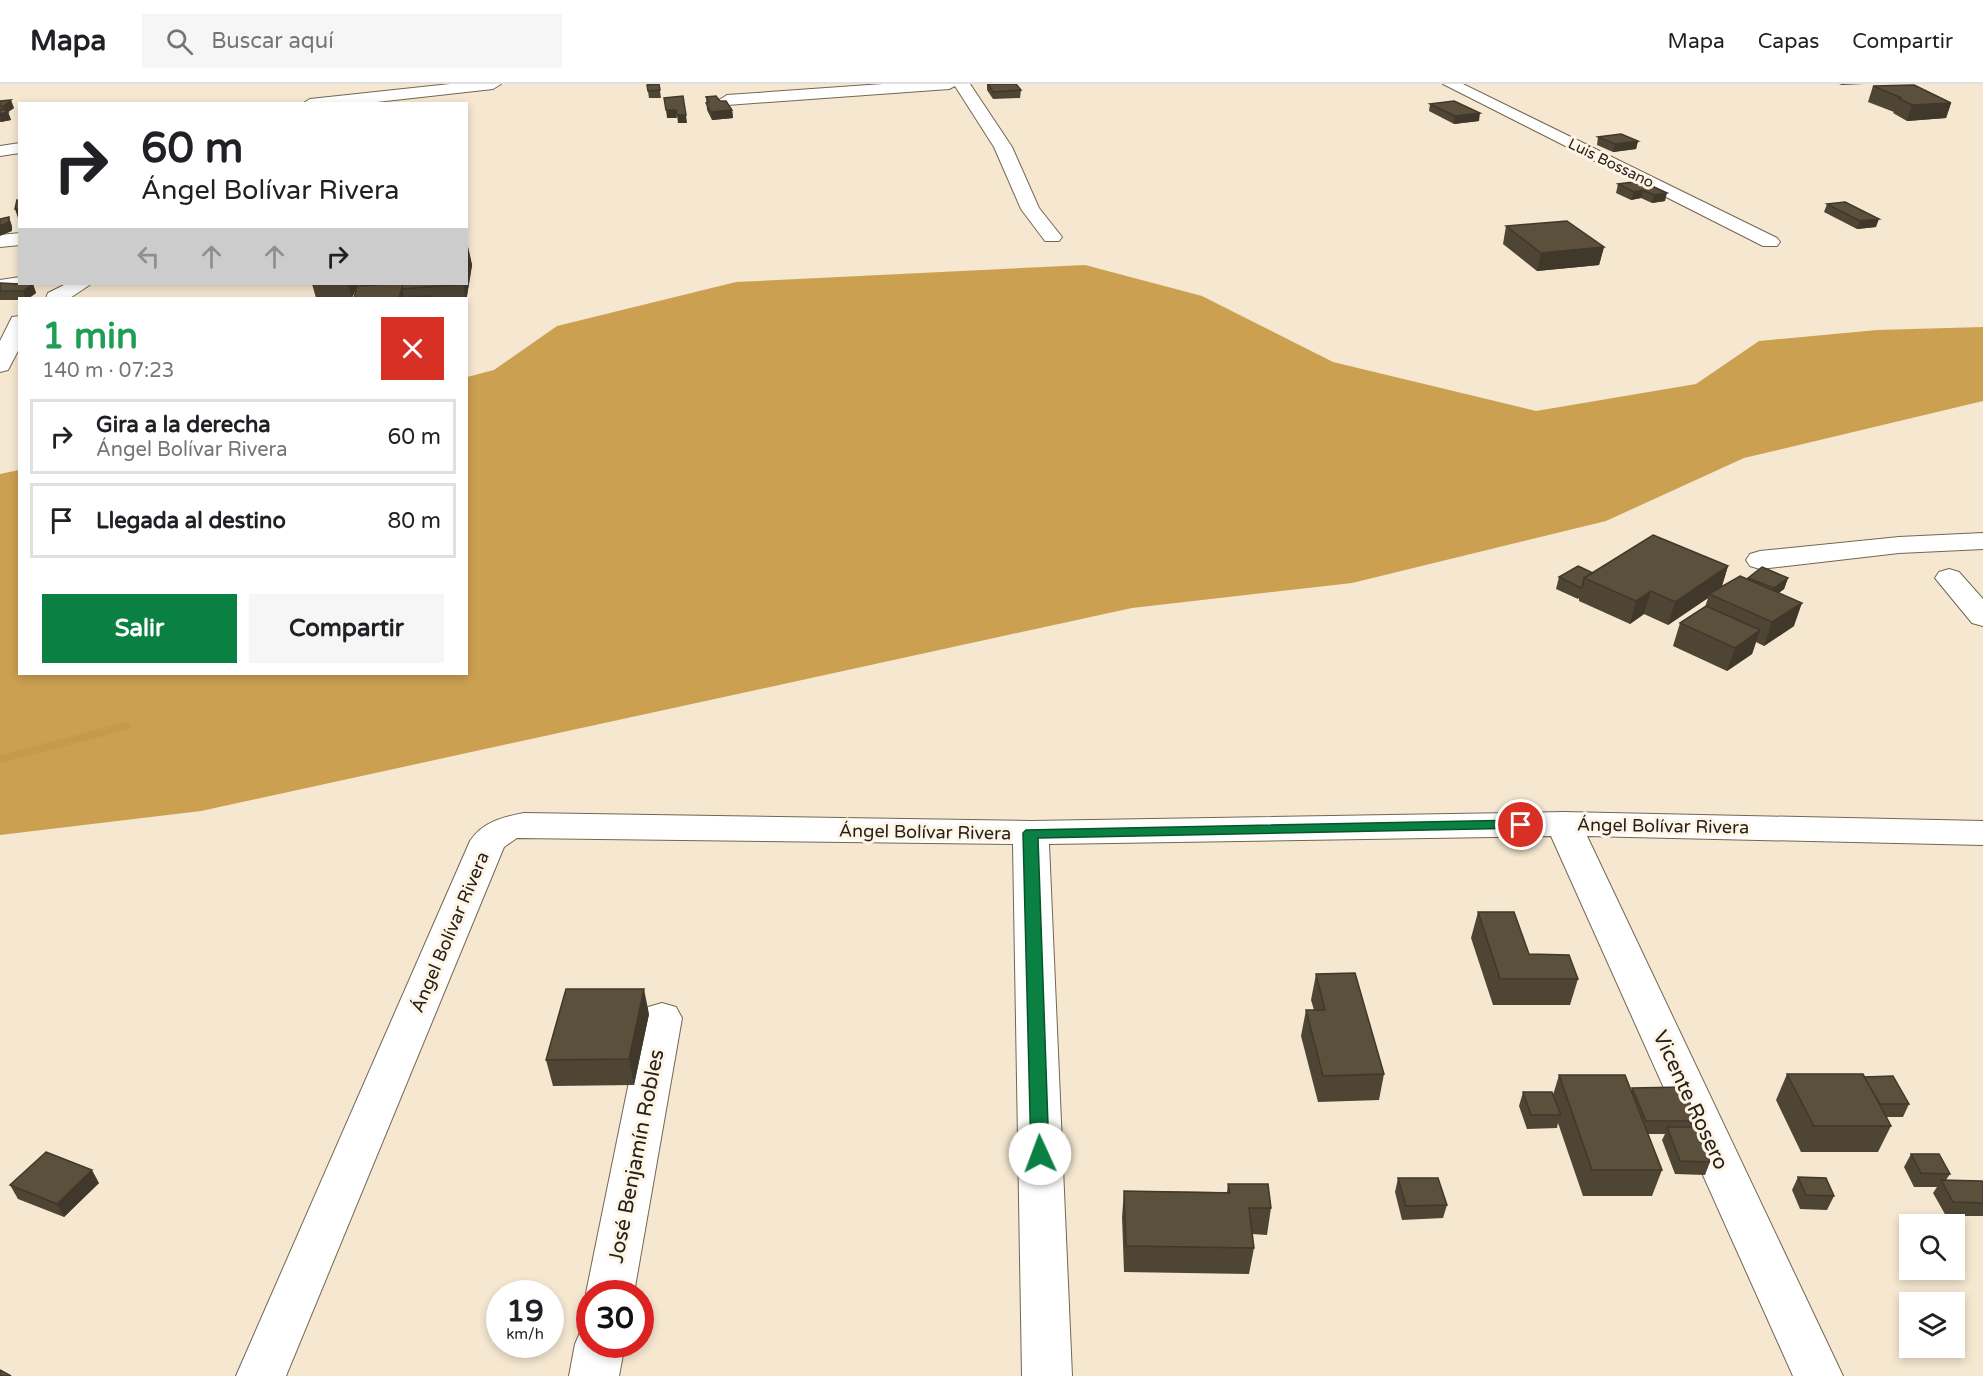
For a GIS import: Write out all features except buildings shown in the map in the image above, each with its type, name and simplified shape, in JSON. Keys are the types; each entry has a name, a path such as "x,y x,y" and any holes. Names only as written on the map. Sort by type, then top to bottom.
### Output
{"street":[{"path":"313,96 493,84"},
{"path":"727,100 949,84"},
{"path":"962,84 1004,147 1030,209 1052,237"},
{"name":"Luis Bossano","path":"1451,84 1770,242"},
{"path":"0,151 18,148"},
{"path":"0,241 18,239"},
{"path":"0,285 18,283"},
{"path":"58,297 78,285"},
{"path":"0,365 18,326"},
{"path":"1760,560 1899,545 1983,541"},
{"path":"1949,578 1983,617"},
{"name":"Ángel Bolívar Rivera","path":"261,1376 488,841 496,833 525,825 1031,833 1564,824 1983,833"},
{"name":"Vicente Rosero","path":"1564,824 1818,1376"},
{"path":"1031,833 1047,1376"},
{"name":"José Benjamín Robles","path":"612,1280 662,1018"},
{"path":"594,1376 597,1358"}],"shaded area":[{"path":"1085,265 1202,296 1333,362 1536,411 1696,384 1759,341 1877,330 1983,327 1983,401 1744,458 1606,521 1352,583 1132,608 201,811 0,835 0,474 18,470 18,675 468,675 468,377 494,370 557,326 736,282"}],"waterway":[{"path":"0,759 126,726"}],"route":[{"path":"1040,1154 1031,833 1521,825"}]}
